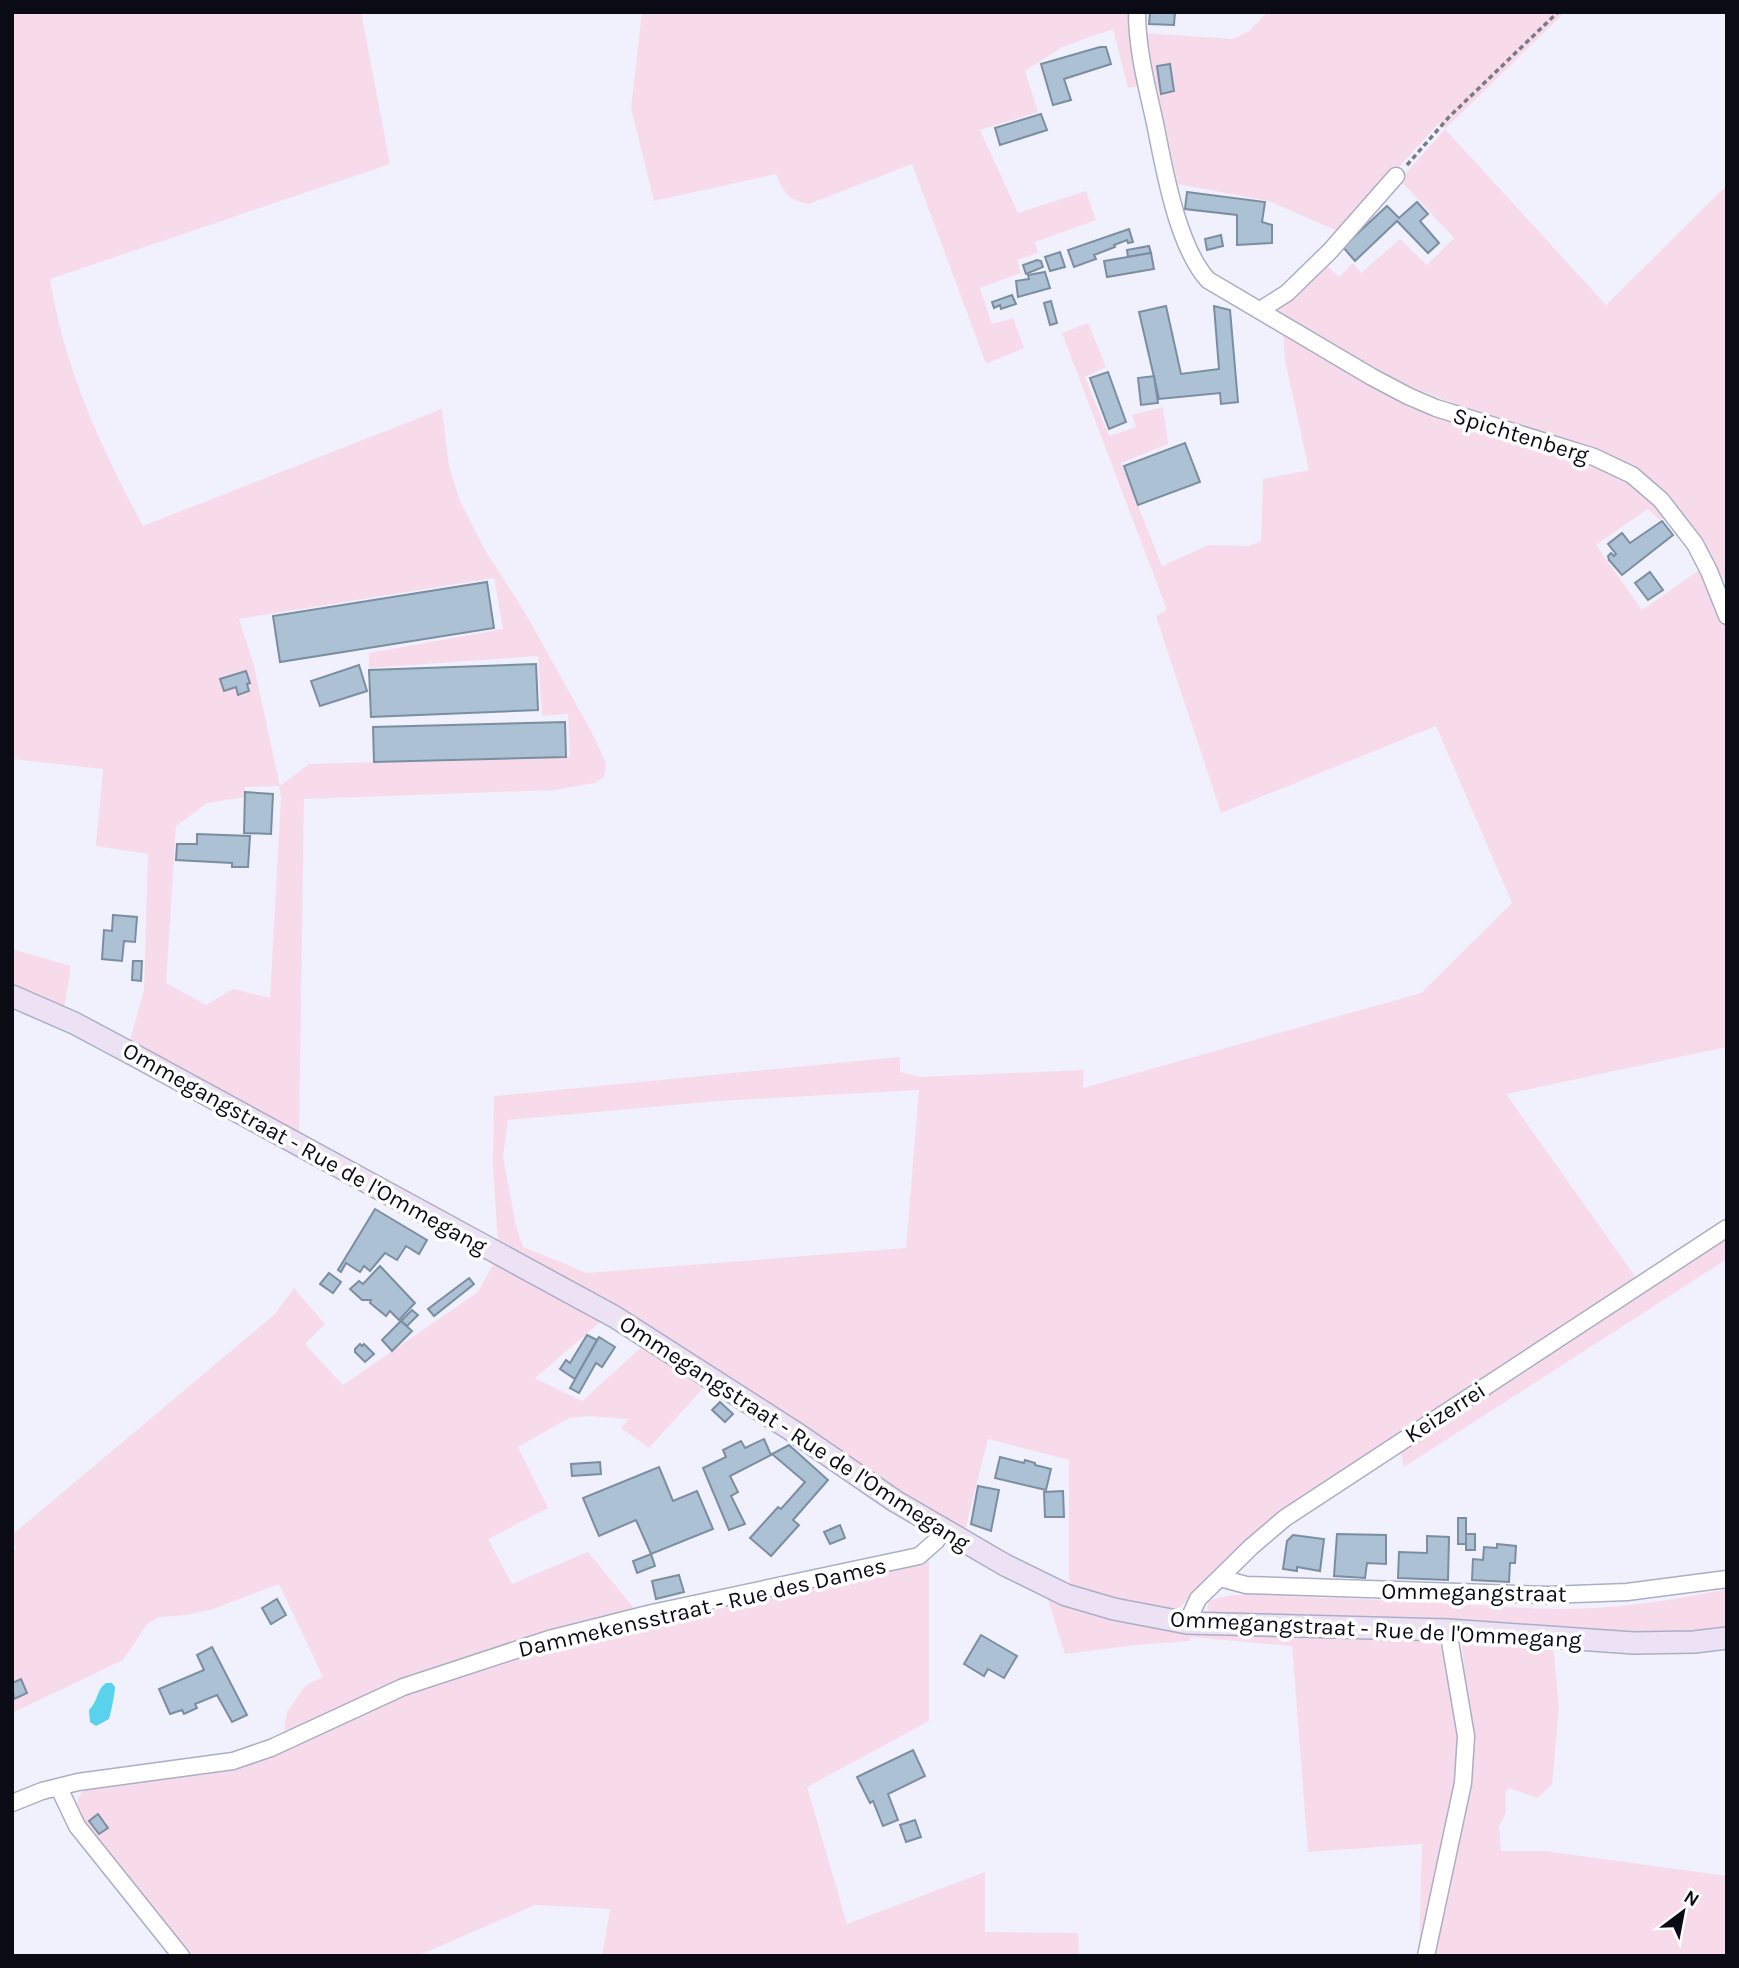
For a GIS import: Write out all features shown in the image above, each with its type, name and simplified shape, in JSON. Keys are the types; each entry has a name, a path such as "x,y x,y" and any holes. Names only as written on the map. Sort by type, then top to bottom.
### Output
{"main road":[{"name":"Ommegangstraat - Rue de l'Ommegang","path":"12,996 74,1023 615,1317 793,1431 874,1488 1005,1565 1066,1595 1114,1609 1187,1623 1448,1630 1634,1643 1694,1642 1727,1637"}],"street":[{"name":"Spichtenberg","path":"1137,12 1145,76 1162,157 1172,198 1200,272 1231,296 1260,310 1371,377 1436,408 1594,457 1632,475 1661,500 1695,544 1727,615"},
{"path":"1260,310 1287,293 1322,259 1396,176"},
{"name":"Keizerrei","path":"1187,1623 1198,1599 1285,1518 1727,1228"},
{"name":"Dammekensstraat - Rue des Dames","path":"12,1803 42,1791 78,1782 233,1761 271,1748 403,1687 443,1672 584,1629 919,1556 936,1541 943,1529"},
{"name":"Ommegangstraat","path":"1220,1578 1246,1585 1548,1595 1626,1592 1727,1579"},
{"path":"1426,1956 1463,1783 1466,1753 1466,1736 1448,1630"},
{"path":"59,1788 77,1826 181,1956"}],"path":[{"path":"1396,176 1449,117 1558,12"}],"shaded area":[{"path":"12,12 361,12 390,164 50,279 65,344 99,437 143,526 442,409 449,466 460,501 486,552 523,609 591,731 606,763 604,777 595,783 555,790 304,799 299,1137 129,1044 144,990 148,854 96,846 103,769 12,759","holes":["494,578 503,629 369,653 369,668 538,656 542,716 568,714 570,757 309,764 280,786 253,662 239,619","279,786 281,797 270,998 233,989 206,1005 166,983 176,826 207,803 245,797 245,787"]},
{"path":"642,12 1129,12 1142,86 1128,88 1113,29 1062,47 1025,71 1038,112 980,130 1018,213 1086,191 1096,220 1035,242 1038,253 1017,260 1021,273 980,288 992,324 1013,318 1024,348 986,364 912,164 809,204 788,195 776,174 654,201 631,108"},
{"path":"1268,12 1565,12 1445,129 1439,123 1340,232 1268,201 1178,184 1145,33 1233,39 1248,32"},
{"path":"1445,129 1606,305 1727,185 1727,585 1695,534 1657,488 1399,382 1276,312 1324,263 1339,277 1353,263 1361,273 1400,239 1427,265 1454,238 1400,180"},
{"path":"1088,323 1106,367 1085,377 1109,436 1136,427 1132,415 1163,407 1168,444 1121,463 1162,566 1209,545 1248,546 1261,541 1263,479 1309,470 1285,360 1283,332 1388,394 1602,467 1627,481 1666,514 1660,520 1648,509 1596,545 1642,610 1701,569 1722,606 1727,627 1727,1047 1506,1094 1637,1279 1260,1531 1180,1607 1171,1612 1069,1587 1069,1460 988,1439 964,1534 887,1486 747,1388 627,1316 498,1244 493,1166 494,1096 900,1057 900,1072 920,1077 1084,1070 1083,1088 1421,993 1512,903 1436,726 1221,813 1156,616 1167,610 1062,333","holes":["919,1090 906,1248 587,1273 523,1247 516,1226 503,1157 508,1120 718,1101"]},
{"path":"12,949 71,966 64,1009 12,983"},
{"path":"1727,1232 1727,1259 1404,1467 1400,1449"},
{"path":"495,1261 604,1319 535,1378 582,1401 645,1344 706,1385 649,1448 621,1428 629,1419 589,1416 569,1418 518,1447 548,1508 488,1539 512,1584 588,1552 638,1613 290,1733 284,1729 287,1712 306,1685 323,1677 279,1584 213,1609 187,1615 159,1617 147,1624 123,1660 12,1713 12,1551 16,1549 12,1535 275,1314 294,1288 325,1324 305,1344 343,1385 478,1292"},
{"path":"929,1559 929,1721 807,1787 847,1924 985,1872 985,1932 1078,1933 1079,1956 602,1956 610,1909 535,1905 417,1956 192,1956 181,1946 79,1816 78,1801 85,1789 242,1768 290,1749 390,1699 516,1656 606,1630"},
{"path":"1727,1589 1727,1628 1686,1631 1604,1631 1398,1617 1212,1615 1207,1609 1209,1601 1256,1594 1578,1609 1652,1602"},
{"path":"1047,1597 1078,1607 1427,1638 1443,1649 1453,1667 1464,1665 1461,1639 1553,1645 1559,1708 1552,1785 1537,1798 1509,1788 1505,1794 1506,1813 1499,1826 1501,1851 1545,1851 1727,1876 1727,1956 1435,1956 1473,1743 1470,1713 1459,1713 1462,1753 1423,1950 1419,1951 1422,1844 1308,1852 1292,1646 1190,1637 1190,1641 1065,1654"}],"water":[{"path":"106,1683 112,1683 115,1687 111,1712 109,1719 96,1726 90,1722 89,1710"}],"building":[{"path":"1150,12 1175,12 1174,25 1149,24"},
{"path":"1106,47 1111,64 1064,79 1071,100 1053,105 1041,64"},
{"path":"1170,64 1174,91 1161,94 1157,66"},
{"path":"1041,114 1047,130 1000,145 995,128"},
{"path":"1187,192 1265,202 1262,222 1272,225 1272,243 1237,245 1237,215 1185,209"},
{"path":"1417,202 1428,214 1420,221 1439,243 1428,253 1397,221 1355,261 1343,247 1387,206 1399,218"},
{"path":"1129,229 1133,242 1128,243 1127,240 1114,245 1115,247 1094,255 1096,259 1074,267 1068,250"},
{"path":"1221,235 1223,246 1207,250 1205,239"},
{"path":"1149,246 1151,253 1128,257 1127,250"},
{"path":"1060,252 1065,267 1050,271 1045,257"},
{"path":"1151,253 1154,269 1107,277 1104,261"},
{"path":"1041,261 1043,267 1026,274 1023,265"},
{"path":"1045,272 1050,288 1018,297 1016,281 1029,279 1028,275"},
{"path":"1012,295 1016,304 1001,309 1000,305 994,308 992,302"},
{"path":"1051,301 1057,323 1050,325 1044,303"},
{"path":"1166,306 1181,374 1219,369 1214,306 1230,310 1238,402 1221,404 1220,393 1159,399 1139,312"},
{"path":"1108,372 1126,422 1109,429 1090,378"},
{"path":"1154,376 1158,403 1141,405 1138,378"},
{"path":"1185,443 1200,482 1138,505 1124,466"},
{"path":"1662,521 1673,535 1622,575 1609,560 1611,553 1614,556 1616,554 1608,544 1622,533 1630,543"},
{"path":"1650,572 1663,590 1648,600 1635,583"},
{"path":"487,582 494,628 280,662 273,616"},
{"path":"536,664 538,710 371,717 369,670"},
{"path":"359,665 367,691 320,706 311,681"},
{"path":"246,671 250,683 247,684 249,691 238,695 236,687 224,691 220,679"},
{"path":"565,722 566,757 374,762 373,727"},
{"path":"245,792 273,794 271,834 244,833"},
{"path":"197,834 250,836 248,867 232,867 232,863 176,860 177,844 197,844"},
{"path":"113,915 137,917 135,942 124,941 122,961 102,959 104,930 112,931"},
{"path":"133,961 142,961 141,981 132,980"},
{"path":"375,1209 427,1240 419,1254 406,1246 397,1260 385,1253 370,1271 364,1266 360,1272 346,1263 341,1272 338,1270"},
{"path":"380,1266 415,1303 399,1320 390,1311 386,1316 370,1303 371,1300 362,1300 350,1289 359,1281 363,1284"},
{"path":"329,1273 341,1282 333,1293 320,1284"},
{"path":"469,1278 474,1284 434,1316 428,1309"},
{"path":"412,1310 418,1315 407,1326 401,1321"},
{"path":"401,1321 412,1331 392,1351 382,1340"},
{"path":"587,1335 597,1340 575,1379 560,1369 566,1360 570,1363"},
{"path":"599,1337 615,1347 602,1367 596,1363 579,1393 570,1388"},
{"path":"360,1344 364,1344 374,1354 365,1362 355,1352"},
{"path":"720,1402 733,1414 725,1422 712,1410"},
{"path":"764,1439 771,1455 730,1476 738,1492 731,1496 745,1524 729,1530 703,1468 726,1457 723,1450 741,1441 745,1448"},
{"path":"789,1445 828,1480 793,1520 799,1525 771,1556 750,1538 805,1482 772,1454"},
{"path":"1000,1457 1024,1463 1025,1460 1051,1469 1046,1490 995,1478"},
{"path":"600,1462 601,1474 572,1476 571,1464"},
{"path":"659,1467 673,1501 697,1491 713,1529 651,1554 636,1520 599,1536 583,1498"},
{"path":"978,1486 999,1490 991,1531 971,1524"},
{"path":"1063,1491 1064,1517 1045,1517 1044,1492"},
{"path":"1458,1518 1466,1518 1466,1544 1458,1544"},
{"path":"840,1525 845,1538 830,1544 824,1532"},
{"path":"1337,1534 1386,1535 1386,1564 1367,1563 1365,1578 1334,1576"},
{"path":"1466,1534 1475,1534 1475,1550 1466,1550"},
{"path":"1293,1535 1324,1539 1320,1571 1297,1567 1297,1571 1283,1569 1287,1541"},
{"path":"1427,1536 1449,1537 1448,1580 1398,1578 1399,1552 1427,1553"},
{"path":"1497,1544 1516,1546 1515,1563 1510,1563 1509,1582 1472,1580 1473,1559 1483,1560 1484,1547 1497,1548"},
{"path":"651,1554 655,1566 637,1573 633,1561"},
{"path":"679,1575 684,1592 656,1599 652,1581"},
{"path":"277,1599 286,1615 271,1624 262,1608"},
{"path":"981,1635 1017,1656 1004,1678 988,1669 984,1676 964,1664"},
{"path":"212,1647 247,1715 232,1722 217,1695 195,1704 197,1708 184,1714 182,1710 170,1714 159,1689 204,1670 197,1655"},
{"path":"21,1679 27,1693 14,1699 12,1683"},
{"path":"913,1750 925,1776 888,1794 898,1820 883,1826 873,1801 870,1803 857,1777"},
{"path":"98,1814 108,1828 99,1834 89,1821"},
{"path":"915,1820 921,1837 906,1842 900,1825"}]}
